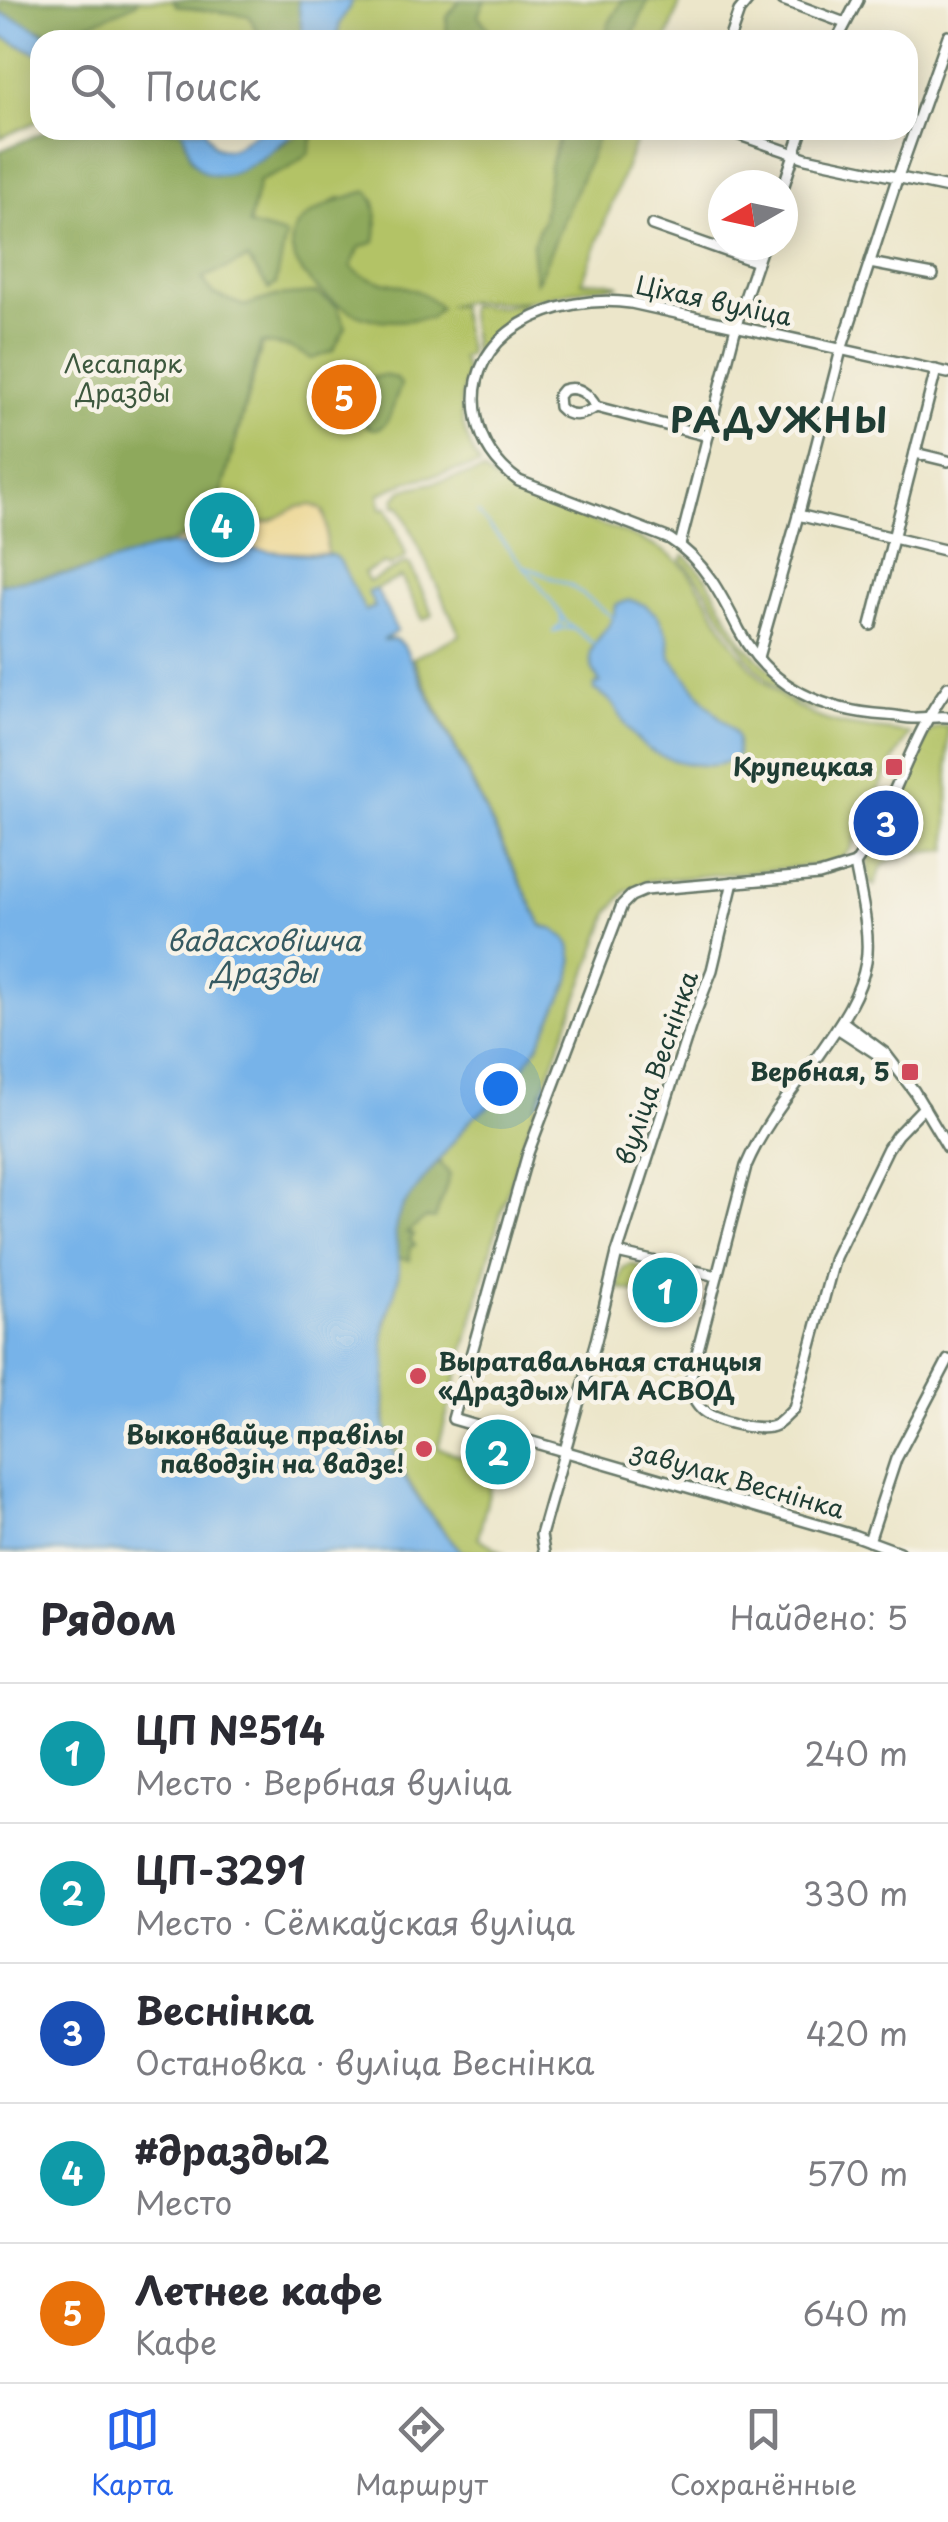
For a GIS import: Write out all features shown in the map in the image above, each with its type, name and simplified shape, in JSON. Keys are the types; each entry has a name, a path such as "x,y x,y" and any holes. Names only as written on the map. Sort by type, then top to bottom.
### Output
{"street":[{"path":"732,30 748,0"},
{"path":"783,0 844,23"},
{"path":"841,30 858,0"},
{"path":"918,121 948,36"},
{"path":"754,140 794,154 948,188"},
{"path":"789,170 799,140"},
{"path":"758,657 842,350 911,140"},
{"path":"652,225 757,262 736,326 680,546"},
{"path":"870,262 933,276"},
{"name":"Ціхая вуліца","path":"948,372 616,301 540,314 507,332 485,357 475,398 478,426 500,466 519,480 680,546 715,584 758,657 786,682 818,702 860,713 948,717"},
{"path":"871,625 936,370"},
{"path":"596,407 708,436"},
{"path":"915,453 948,461"},
{"path":"798,515 948,550"},
{"path":"924,1107 888,1148 842,1242 794,1409 773,1427 758,1429 702,1410 692,1395 690,1380 746,1166 757,1140 840,1024 860,986 867,959 855,864 879,822 927,716 948,687"},
{"path":"733,882 830,873 855,864"},
{"name":"вуліца Веснінка","path":"543,1548 541,1534 617,1253 712,970 733,882"},
{"name":"завулак Веснінка","path":"733,882 645,890 622,905 522,1172 454,1419 776,1512 899,1552"},
{"path":"840,1024 903,1075 948,1148"},
{"path":"617,1253 717,1276"},
{"path":"869,1541 896,1458 948,1360"}],"green space":[{"path":"0,0 174,0 176,5 185,7 249,16 257,30 38,30 0,13"},
{"path":"0,0 138,0 88,24 62,30 37,29 0,13"},
{"path":"174,0 298,0 302,30 257,30 249,16 176,5"},
{"path":"353,0 681,0 670,30 338,30"},
{"path":"460,0 485,0 478,15 489,30 446,30 447,17"},
{"path":"623,0 648,0 635,30 607,30"},
{"path":"0,36 30,50 30,124 0,138"},
{"name":"Лесапарк Дразды","path":"30,138 185,140 198,167 241,169 289,140 312,140 309,153 288,169 259,181 249,225 286,235 276,284 269,289 248,259 202,278 213,294 244,306 276,296 316,293 337,306 346,327 333,351 312,359 289,347 261,343 212,527 98,568 0,584 0,151"},
{"path":"312,140 636,140 582,282 620,286 527,301 467,302 448,306 459,305 469,354 461,358 466,376 461,412 466,436 480,465 406,482 379,494 381,509 387,508 406,554 389,566 385,563 364,573 369,582 406,563 410,565 433,615 423,620 401,577 369,592 376,607 365,611 336,557 327,554 324,512 312,505 271,521 212,527 276,296 244,306 213,294 202,277 248,259 269,289 249,225 259,181 288,169 309,153","holes":["338,198 375,200 378,224 360,247 294,232 302,222"]},
{"path":"558,140 595,140 536,283 532,246 543,219"},
{"path":"368,191 377,216 375,242 360,247 351,266 369,278 418,291 429,298 440,308 430,318 399,321 356,314 314,285 295,259 291,245 299,223 327,205"},
{"path":"525,303 475,355 468,309 471,305 500,307"},
{"path":"383,375 396,378 401,384 387,421 373,429 361,417 359,393 363,380"},
{"path":"483,471 525,497 620,531 674,558 697,584 743,658 786,700 841,724 910,734 850,850 841,858 823,865 647,881 625,892 610,911 525,1137 438,1448 495,1468 478,1538 503,1552 462,1552 406,1477 386,1428 383,1333 398,1278 394,1235 409,1198 472,1118 511,1085 539,1044 573,962 565,938 542,926 413,658 460,635 400,506 395,506 395,499 402,490"},
{"path":"685,555 706,577 742,642 793,693 815,705 816,710 788,697 750,661 703,586 681,560"},
{"path":"948,726 948,850 902,854 902,858 883,866 874,886 870,883 867,859 929,732"},
{"path":"439,1161 450,1175 435,1219 426,1218 407,1233 414,1235 410,1240 415,1245 410,1247 410,1260 397,1258 394,1232 398,1214"},
{"path":"630,1264 665,1273 656,1293 666,1296 665,1299 618,1288 623,1268"}],"sand":[{"path":"312,505 321,509 325,520 327,554 161,547 212,527 254,525"}],"water":[{"path":"298,0 353,0 338,30 302,30"},
{"path":"0,13 38,30 30,30 30,50 0,36"},
{"path":"185,140 211,140 214,146 230,149 246,140 284,140 250,165 222,175 209,174 198,167"},
{"name":"вадасховішча Дразды","path":"172,545 332,555 340,561 365,611 375,607 368,592 376,589 397,631 383,640 395,639 404,646 542,926 555,930 570,945 570,980 539,1044 511,1085 472,1118 409,1198 395,1230 399,1266 384,1335 385,1422 404,1475 437,1524 462,1552 0,1552 0,584 85,571"},
{"path":"630,600 645,605 658,616 668,637 671,658 734,732 737,756 731,760 704,765 657,754 636,738 611,702 594,690 594,685 600,683 593,669 592,649 613,617 616,605"}],"waterway":[{"path":"478,513 567,623 594,644"},
{"path":"524,566 571,586 613,617"},
{"path":"561,616 562,624 553,632 574,629"}],"place":[{"name":"Летнее кафе","path":"344,397"},
{"name":"#дразды2","path":"222,525"},
{"name":"Крупецкая","path":"894,767"},
{"name":"Веснінка","path":"886,823"},
{"name":"Вербная, 5","path":"910,1072"},
{"name":"ЦП №514","path":"665,1290"},
{"name":"Выратавальная станцыя «Дразды» МГА АСВОД","path":"418,1376"},
{"name":"Выконвайце правілы паводзін на вадзе!","path":"424,1449"},
{"name":"ЦП-3291","path":"498,1452"}],"district":[{"name":"РАДУЖНЫ","path":"780,421"}]}
